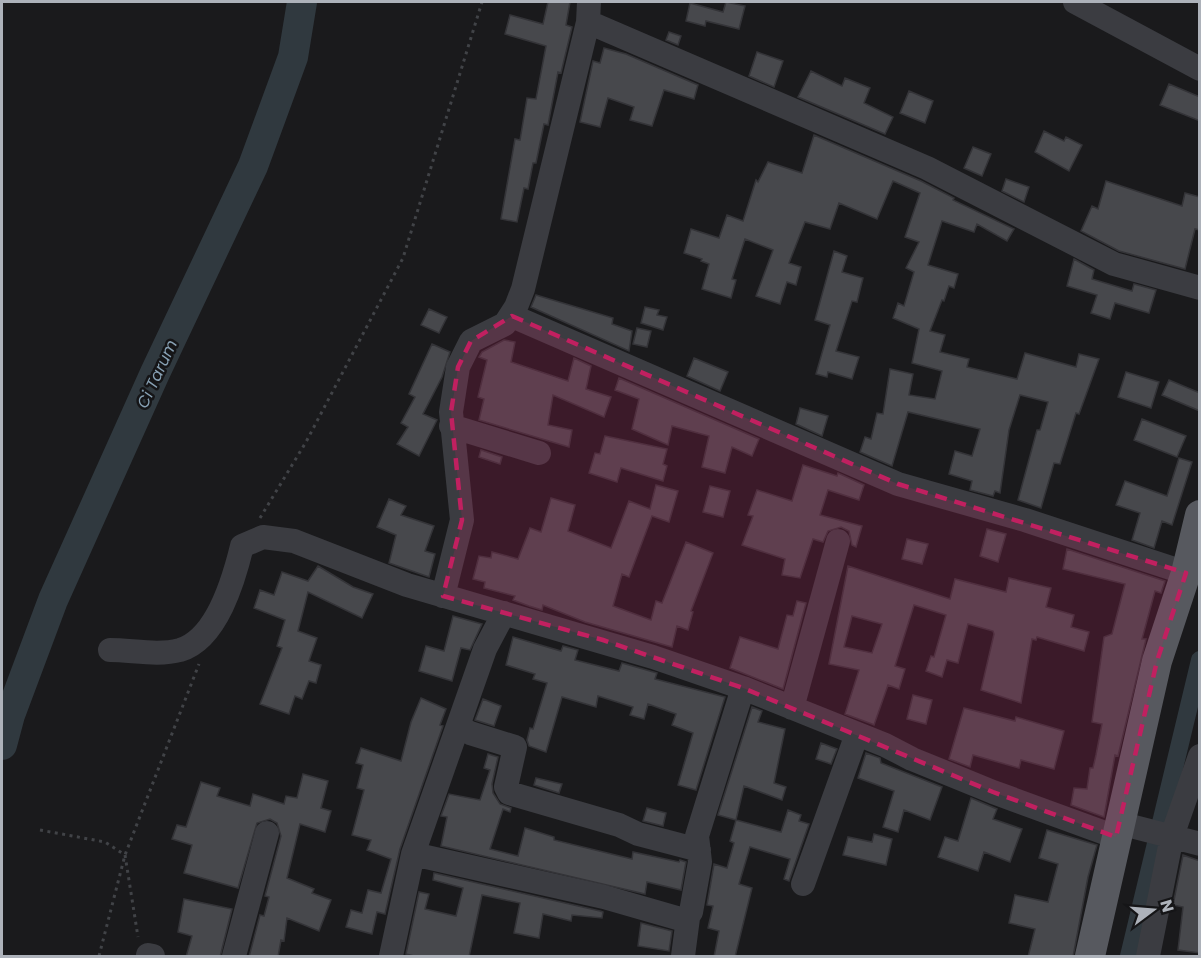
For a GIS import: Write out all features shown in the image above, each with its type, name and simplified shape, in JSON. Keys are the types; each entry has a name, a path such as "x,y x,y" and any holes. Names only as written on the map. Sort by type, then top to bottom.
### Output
{"main road":[{"path":"1090,957 1123,828 1157,661 1186,573 1200,515"}],"street":[{"path":"1076,2 1200,69"},
{"path":"442,596 462,520 451,426 454,386 465,351 471,341 505,324 512,316 523,289 589,12 927,168 1114,264 1200,288"},
{"path":"512,316 898,484 1025,519 1186,573"},
{"path":"451,426 539,453"},
{"path":"110,650 161,652 180,650 194,643 222,609 242,546 263,537 294,541 442,596 603,640 743,688 993,792 1123,828 1168,835 1200,844"},
{"path":"792,708 838,541"},
{"path":"391,957 413,854 485,649 504,613"},
{"path":"683,957 688,918 700,862 697,836 719,759 743,688"},
{"path":"458,726 470,733 515,747 506,787 509,793 619,825 638,834 699,850"},
{"path":"803,884 857,734"},
{"path":"1148,957 1168,835 1200,756"},
{"path":"234,957 267,833"},
{"path":"413,854 604,897 680,921 688,918"}],"path":[{"path":"242,546 306,442 404,258 482,2"},
{"path":"99,957 125,855 199,663"},
{"path":"40,830 105,843 125,855 139,942 151,956"}],"highlighted area":[{"path":"512,316 898,484 1186,573 1157,661 1116,837 993,792 743,688 603,640 443,596 462,520 451,412 458,367 471,341"}],"building":[{"path":"548,2 570,2 566,25 572,27 561,73 558,72 548,125 544,124 536,163 533,163 528,189 524,188 517,222 501,219 515,139 520,140 527,98 536,99 546,46 505,34 510,15 543,24"},
{"path":"726,2 745,6 739,29 706,21 705,26 686,21 690,3 723,12"},
{"path":"669,32 681,36 678,45 666,40"},
{"path":"604,48 626,54 698,85 694,99 664,90 652,126 630,120 634,107 608,98 600,127 580,122 593,61 600,63"},
{"path":"757,52 783,61 774,87 749,76"},
{"path":"811,71 842,86 845,78 870,88 864,103 893,117 885,134 798,97"},
{"path":"1169,84 1200,97 1200,121 1160,105"},
{"path":"909,91 933,101 925,123 900,113"},
{"path":"1044,131 1064,141 1066,137 1082,145 1069,171 1035,152"},
{"path":"814,135 921,181 954,198 953,200 1014,229 1007,241 977,224 974,232 942,221 928,265 958,274 954,288 949,286 944,301 942,300 930,331 945,335 940,352 969,359 967,367 1017,379 1025,353 1076,367 1079,354 1099,359 1079,414 1076,413 1060,464 1054,463 1041,508 1018,500 1037,430 1040,430 1048,402 1020,395 1009,430 1000,493 995,491 993,496 970,490 972,481 949,474 955,451 972,456 980,429 908,412 892,466 860,452 865,437 871,439 877,413 883,414 890,369 913,374 909,395 935,399 942,371 912,363 919,329 893,318 898,303 904,306 914,272 906,268 919,242 905,237 920,193 893,181 877,219 839,203 830,229 805,222 789,263 801,267 796,285 787,282 780,304 756,296 773,250 745,239 732,279 736,280 731,298 702,289 709,264 684,253 691,229 719,238 727,215 743,221 756,180 758,182 768,162 802,173"},
{"path":"973,147 991,154 982,176 964,168"},
{"path":"1006,179 1029,187 1024,202 1002,191"},
{"path":"1106,181 1182,206 1185,193 1200,197 1200,230 1195,229 1185,269 1119,251 1081,231 1092,206 1098,209"},
{"path":"834,251 847,256 842,272 863,278 857,302 852,301 836,351 859,357 852,379 828,372 827,377 816,374 830,325 815,320"},
{"path":"1074,259 1094,270 1092,279 1132,291 1134,284 1156,290 1149,313 1115,303 1110,319 1091,313 1097,295 1067,286"},
{"path":"536,295 613,318 612,324 632,331 629,351 531,307"},
{"path":"645,307 659,310 657,315 667,317 663,330 641,323"},
{"path":"429,309 447,317 439,333 421,325"},
{"path":"637,328 651,331 647,347 633,344"},
{"path":"504,340 515,342 511,362 568,381 574,358 591,366 586,389 611,397 604,417 553,395 548,425 572,430 569,447 479,420 484,399 478,397 487,360 479,357 482,352"},
{"path":"432,344 450,352 442,377 423,414 437,420 419,456 397,444 408,427 401,423 415,397 409,394"},
{"path":"694,358 728,372 720,391 687,376"},
{"path":"1126,372 1159,382 1151,408 1118,397"},
{"path":"619,378 759,439 752,456 732,447 725,473 702,467 709,436 672,426 668,445 632,429 639,399 615,390"},
{"path":"1169,380 1200,393 1200,411 1162,395"},
{"path":"800,408 828,416 822,436 796,424"},
{"path":"1142,419 1186,436 1177,457 1134,440"},
{"path":"605,436 667,449 663,464 667,466 663,481 621,468 617,482 589,473 595,453 600,454"},
{"path":"481,450 502,457 500,464 479,457"},
{"path":"1179,458 1192,462 1172,525 1162,521 1154,548 1132,540 1140,513 1116,505 1125,481 1167,496"},
{"path":"803,465 837,476 838,473 864,485 859,500 828,490 820,515 862,526 856,547 852,545 849,531 841,527 828,531 823,542 813,539 800,578 782,575 785,559 742,545 753,516 748,515 757,490 792,501"},
{"path":"656,485 678,491 669,522 652,516 629,577 622,574 613,606 651,620 656,601 662,603 686,542 713,553 691,611 693,612 688,630 677,626 672,647 585,622 543,605 542,610 529,606 513,600 515,596 484,588 485,582 473,579 479,556 491,558 492,552 518,559 530,528 541,532 551,498 575,505 568,531 611,548 629,501 650,509"},
{"path":"710,486 730,491 723,517 703,512"},
{"path":"389,499 406,506 401,515 434,526 425,551 435,554 429,577 389,563 396,535 377,527"},
{"path":"987,529 1006,534 998,562 980,556"},
{"path":"907,539 928,544 922,564 902,559"},
{"path":"1067,549 1165,581 1161,593 1155,591 1142,639 1146,639 1118,756 1115,755 1104,817 1071,805 1074,788 1087,789 1090,768 1093,768 1102,724 1092,722 1104,637 1112,634 1125,584 1063,569"},
{"path":"318,566 353,587 373,594 362,618 308,592 298,631 317,638 309,661 321,665 316,683 309,681 302,699 295,696 289,714 260,704 282,648 277,646 285,620 254,608 260,590 274,595 282,572 308,581"},
{"path":"848,566 950,599 955,579 1006,592 1009,578 1051,588 1046,607 1074,615 1071,627 1089,632 1084,651 1037,637 1036,640 1032,639 1021,703 981,690 993,631 968,624 958,663 947,660 942,677 926,671 931,656 934,657 946,615 914,605 895,666 905,669 899,689 888,685 874,725 845,714 859,670 829,664","holes":["852,616 882,624 872,653 844,647"]},
{"path":"797,601 806,603 783,689 730,668 740,637 778,649 787,615 793,616"},
{"path":"453,616 482,624 470,650 461,648 452,681 419,671 426,646 444,651"},
{"path":"513,637 561,651 563,646 578,650 575,660 619,671 622,663 657,673 655,679 725,697 696,790 678,785 693,733 672,725 676,714 648,704 644,719 630,715 633,707 598,696 596,707 562,697 546,752 529,746 527,740 530,728 533,729 547,683 533,679 535,674 506,665"},
{"path":"913,695 932,700 926,724 907,719"},
{"path":"421,698 446,709 440,725 443,726 400,849 385,914 377,912 372,934 346,927 351,910 362,913 368,890 381,893 391,859 367,850 371,840 352,835 364,790 357,788 363,765 356,763 361,748 401,761 411,722"},
{"path":"483,699 501,706 494,726 475,720"},
{"path":"752,707 762,711 758,722 785,729 774,783 786,787 782,800 744,786 736,820 718,815"},
{"path":"964,708 1015,721 1016,717 1064,731 1054,769 1021,760 1019,768 973,755 970,767 949,759"},
{"path":"821,743 837,749 831,764 816,759"},
{"path":"866,753 880,758 881,763 942,787 930,820 904,810 898,832 883,827 894,791 858,778"},
{"path":"488,754 498,757 492,784 493,793 500,804 511,808 510,812 503,809 490,849 518,856 525,828 554,837 554,840 632,859 633,852 679,862 680,860 686,862 681,890 647,882 645,894 441,846 447,817 441,816 449,794 480,800 490,770 484,768"},
{"path":"303,774 328,781 321,808 331,811 325,832 300,824 287,878 314,889 312,893 331,900 319,931 287,918 284,941 281,940 278,957 249,957 260,915 264,916 269,897 265,896 281,836 277,823 270,819 257,823 238,888 184,873 192,845 172,839 177,825 186,827 201,782 220,788 217,796 250,806 253,794 284,804 286,796 297,798"},
{"path":"536,778 562,784 559,793 534,785"},
{"path":"971,798 997,809 993,819 1022,829 1010,862 984,852 978,871 938,857 945,837 958,841"},
{"path":"647,808 666,813 663,826 643,821"},
{"path":"788,810 801,815 799,821 809,824 789,881 784,879 790,859 750,847 739,884 752,888 735,957 714,957 719,931 708,928 713,906 707,905 714,864 727,868 734,843 730,841 736,820 781,832"},
{"path":"1047,830 1097,845 1088,877 1073,957 1028,957 1035,929 1009,923 1015,895 1048,902 1058,864 1039,858"},
{"path":"874,834 892,839 886,865 843,855 848,837 872,842"},
{"path":"1183,855 1200,861 1200,953 1178,950 1183,907 1173,905"},
{"path":"434,873 600,911 603,912 602,918 572,915 571,921 543,914 539,938 514,933 520,903 482,895 469,957 418,957 406,954 419,892 429,894 425,909 456,916 463,888 433,880"},
{"path":"184,899 232,909 220,957 186,957 192,936 178,932"},
{"path":"641,923 672,931 669,951 638,946"}],"waterway":[{"name":"Ci Tarum","path":"2,745 10,715 53,600 155,373 253,166 293,57 302,2"},
{"path":"1129,956 1200,660"}]}
